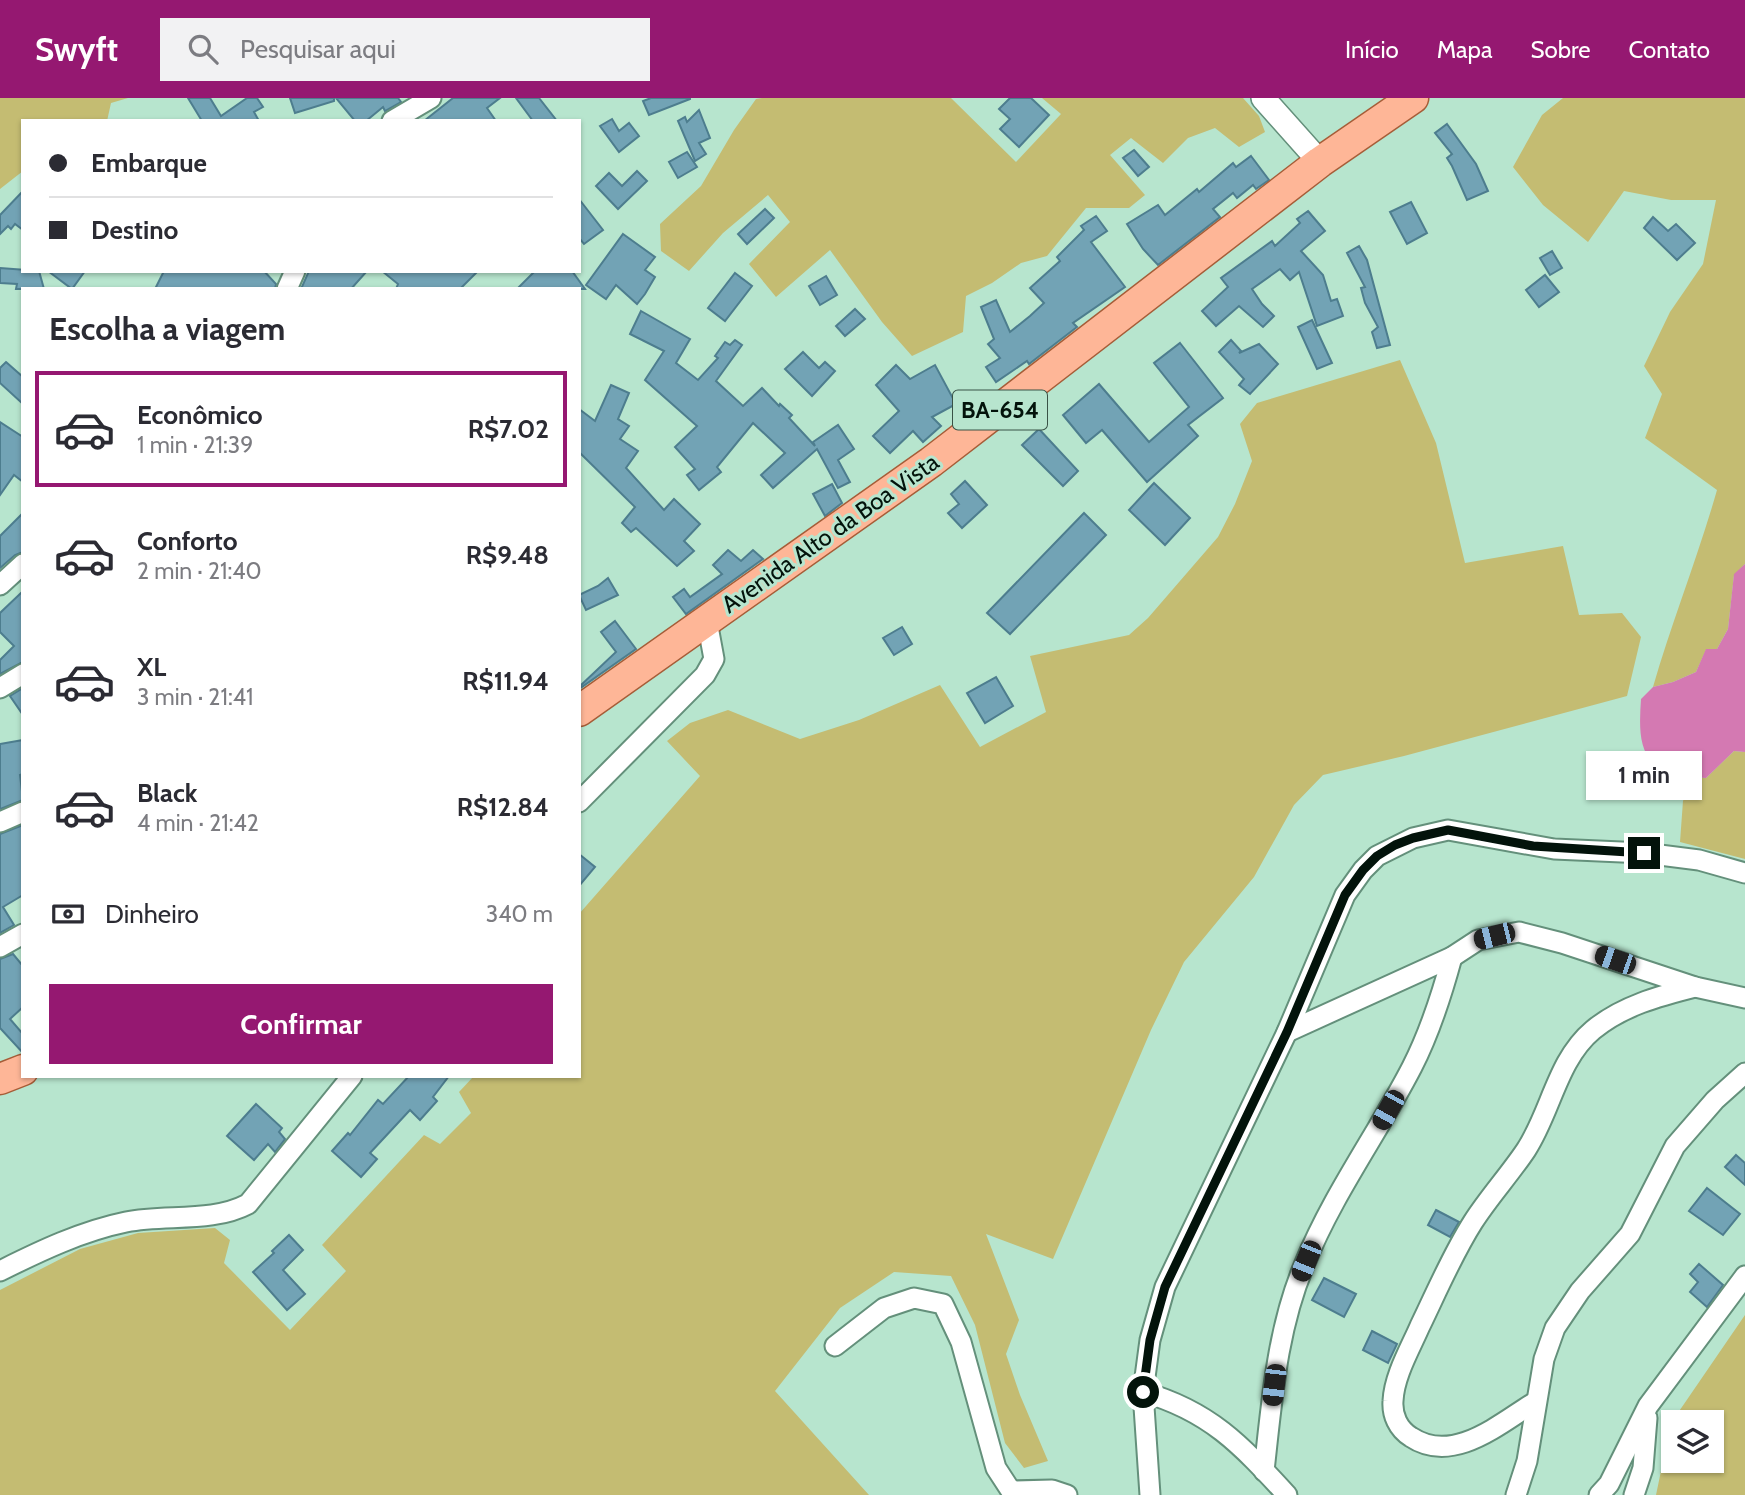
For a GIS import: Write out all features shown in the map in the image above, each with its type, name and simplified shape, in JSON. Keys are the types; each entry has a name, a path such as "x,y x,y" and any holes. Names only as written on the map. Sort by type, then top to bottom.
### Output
{"main road":[{"name":"Avenida Alto da Boa Vista","path":"581,710 931,462 1320,162 1413,98"},
{"path":"0,1079 21,1071"}],"street":[{"path":"395,119 430,98"},
{"path":"1263,98 1320,162"},
{"path":"0,585 21,566"},
{"path":"581,800 705,675 713,659 707,621"},
{"path":"0,688 21,675"},
{"path":"0,822 21,813"},
{"path":"1150,1495 1143,1392 1150,1340 1165,1287 1287,1032 1345,895 1363,870 1377,856 1413,838 1448,830 1555,849 1644,853 1699,860 1745,873"},
{"path":"1287,1032 1452,957 1478,940 1519,932 1562,943 1695,987 1745,998"},
{"path":"0,947 21,935"},
{"path":"1264,1471 1276,1372 1286,1315 1294,1291 1334,1204 1413,1065 1433,1017 1452,957"},
{"path":"1535,1402 1485,1434 1446,1447 1428,1446 1406,1434 1397,1423 1393,1411 1393,1398 1399,1377 1456,1250 1473,1221 1526,1149 1548,1108 1567,1062 1578,1045 1593,1030 1611,1018 1649,999 1695,987"},
{"path":"1516,1495 1527,1461 1544,1359 1555,1328 1567,1308 1630,1234 1675,1146 1694,1122 1745,1073"},
{"path":"0,1271 38,1251 95,1230 127,1222 231,1213 248,1204 350,1078"},
{"path":"1599,1495 1609,1485 1648,1406 1745,1276"},
{"path":"835,1346 884,1308 914,1298 943,1304 961,1342 996,1468 1011,1493 1052,1490 1067,1495"},
{"path":"1143,1392 1195,1412 1237,1443 1287,1495"},
{"path":"1634,1495 1643,1468 1648,1406"}],"shaded area":[{"path":"0,98 128,98 111,103 107,119 21,119 21,173 0,189"},
{"path":"951,98 1016,162 1061,114 1042,98 1243,98 1259,116 1265,132 1239,147 1215,128 1188,138 1163,163 1131,138 1110,155 1145,195 1129,208 1086,208 1047,256 1021,263 992,283 966,296 963,332 912,356 882,322 830,250 776,297 749,264 790,222 768,195 723,233 689,271 661,251 660,224 701,186 734,130 756,99"},
{"path":"1563,98 1745,98 1745,564 1734,575 1728,629 1717,649 1706,650 1696,672 1653,687 1717,490 1645,438 1662,394 1644,366 1670,312 1703,264 1716,200 1671,200 1624,191 1588,242 1543,205 1513,167 1542,115"},
{"path":"1400,360 1436,443 1465,563 1563,546 1579,615 1622,613 1641,637 1627,696 1323,775 1294,805 1254,877 1184,962 1151,1030 1053,1259 986,1234 1019,1320 1006,1354 1048,1461 1024,1468 1005,1443 975,1325 951,1276 894,1272 840,1308 775,1391 869,1495 0,1495 0,1290 80,1249 138,1233 215,1228 230,1240 224,1263 290,1330 346,1271 322,1245 424,1135 440,1144 471,1113 459,1092 472,1078 581,1078 581,912 700,776 667,741 690,723 728,710 800,739 859,720 940,685 980,747 1046,712 1030,656 1129,635 1148,618 1218,537 1235,504 1252,461 1240,424 1257,403"},
{"path":"1745,564 1745,752 1734,751 1706,778 1672,776 1652,763 1646,754 1640,723 1641,699 1653,687 1696,672 1706,649 1717,649 1728,629 1734,574"},
{"path":"1734,751 1745,752 1745,859 1680,842 1683,801 1692,777 1706,778"},
{"path":"1745,1315 1745,1495 1656,1495 1661,1471 1724,1473 1724,1410 1680,1410"}],"building":[{"path":"188,98 210,98 221,116 247,98 257,98 263,107 254,112 258,119 201,119"},
{"path":"290,98 334,98 334,101 295,113"},
{"path":"336,98 398,98 401,102 385,111 383,107 368,119 353,119"},
{"path":"453,98 500,98 487,108 495,119 427,119"},
{"path":"516,98 539,98 555,119 532,119"},
{"path":"651,98 690,99 649,115 643,101"},
{"path":"1010,98 1031,98 1049,115 1019,147 1000,129 1010,119 999,109"},
{"path":"699,110 710,138 699,143 706,154 695,161 678,121 685,117 687,122"},
{"path":"612,119 619,131 629,123 639,136 619,152 600,126"},
{"path":"1447,124 1476,164 1488,191 1467,200 1447,158 1452,154 1435,133"},
{"path":"1134,150 1149,167 1138,176 1123,158"},
{"path":"687,152 697,167 678,178 669,162"},
{"path":"1251,156 1269,180 1256,189 1253,185 1237,198 1233,193 1213,209 1220,217 1158,265 1143,249 1127,224 1158,205 1165,215 1197,189 1199,192 1233,163 1236,167"},
{"path":"637,171 647,181 618,209 596,186 609,173 622,186"},
{"path":"21,193 21,228 15,224 11,229 8,226 0,234 0,215"},
{"path":"581,202 603,230 584,244 581,240"},
{"path":"1411,202 1427,233 1407,244 1390,212"},
{"path":"765,209 774,218 747,244 738,234"},
{"path":"1308,211 1325,231 1301,251 1323,275 1331,301 1337,299 1343,316 1317,326 1299,272 1290,280 1280,269 1252,289 1274,316 1263,327 1239,306 1216,326 1202,311 1228,287 1221,278 1272,241 1275,246 1300,223 1297,219"},
{"path":"1096,216 1107,231 1091,242 1125,287 1073,323 1077,327 1029,364 1027,361 996,382 986,367 1000,358 988,344 994,339 981,307 996,300 1010,332 1044,303 1030,288 1060,261 1057,257 1084,230 1081,226"},
{"path":"1653,217 1668,231 1676,224 1695,243 1677,260 1644,228"},
{"path":"623,234 655,257 645,270 655,277 637,304 616,285 606,299 586,285"},
{"path":"1359,246 1367,260 1390,345 1377,348 1372,332 1378,327 1365,303 1361,288 1365,287 1347,253"},
{"path":"1552,251 1562,268 1550,275 1540,258"},
{"path":"0,268 21,270 21,273 40,273 43,287 16,289 17,284 0,283"},
{"path":"51,273 84,273 73,287 69,287"},
{"path":"163,273 266,273 276,284 275,287 156,287"},
{"path":"308,273 365,273 353,287 302,287"},
{"path":"384,273 476,273 462,287 397,287 398,284"},
{"path":"533,273 573,273 585,289 581,287 519,287"},
{"path":"735,273 752,286 725,321 708,308"},
{"path":"1545,275 1559,292 1539,307 1526,290"},
{"path":"826,276 837,295 820,305 809,286"},
{"path":"855,309 865,319 845,336 836,326"},
{"path":"641,311 690,339 676,363 698,380 718,358 715,356 725,342 730,345 735,340 742,345 716,381 743,406 762,388 792,415 789,418 815,446 813,442 838,425 854,449 838,460 850,482 838,488 817,449 773,488 761,475 785,453 753,423 717,467 721,472 699,490 687,475 695,469 675,447 697,426 645,380 664,351 630,334"},
{"path":"1312,320 1332,363 1317,369 1298,327"},
{"path":"1231,340 1241,351 1239,353 1259,344 1278,364 1250,394 1239,385 1244,379 1219,352"},
{"path":"1180,343 1223,398 1188,425 1198,436 1147,482 1102,430 1086,443 1063,415 1099,384 1149,442 1189,407 1154,363"},
{"path":"803,352 819,368 825,362 835,371 812,396 785,369"},
{"path":"6,362 21,375 21,402 0,383 0,368"},
{"path":"896,365 910,379 935,365 956,404 932,417 941,426 923,442 913,431 890,453 873,436 899,411 876,385"},
{"path":"611,385 629,393 618,419 629,426 620,439 638,451 626,468 664,510 674,499 700,524 684,541 694,551 677,566 636,528 631,532 622,523 635,507 581,454 581,410 595,421"},
{"path":"0,422 21,436 21,480 14,475 0,495"},
{"path":"1039,429 1078,471 1063,486 1022,445"},
{"path":"965,481 987,505 962,528 948,513 959,504 951,494"},
{"path":"1154,483 1190,518 1165,545 1129,510"},
{"path":"832,484 842,503 825,516 813,494"},
{"path":"1084,513 1106,535 1010,634 987,613"},
{"path":"21,515 21,553 0,568 0,536"},
{"path":"728,550 741,561 753,550 763,559 686,614 673,597 684,589 690,597 722,574 713,565"},
{"path":"608,578 618,595 586,610 581,594"},
{"path":"21,593 21,663 0,674 0,660 14,646 0,632 0,613"},
{"path":"615,621 636,649 581,688 616,652 601,632"},
{"path":"902,627 912,644 894,655 883,638"},
{"path":"996,677 1013,706 985,723 967,693"},
{"path":"21,689 21,712 10,696"},
{"path":"21,740 21,801 0,809 0,744"},
{"path":"21,826 21,896 3,907 14,925 0,933 0,834"},
{"path":"581,856 595,867 581,884"},
{"path":"13,954 21,964 21,1009 10,1019 21,1032 21,1051 0,1028 0,959"},
{"path":"407,1078 447,1078 433,1097 437,1101 420,1120 410,1110 370,1153 377,1159 361,1177 332,1151 348,1133 350,1135 378,1100 383,1104"},
{"path":"256,1104 282,1128 279,1132 285,1139 275,1152 268,1144 254,1160 227,1136"},
{"path":"1736,1155 1745,1163 1745,1185 1725,1167"},
{"path":"1707,1188 1740,1214 1723,1235 1689,1211"},
{"path":"1436,1210 1459,1222 1450,1237 1428,1225"},
{"path":"289,1235 303,1250 283,1270 305,1294 287,1310 253,1272"},
{"path":"1699,1264 1723,1285 1707,1307 1690,1292 1698,1282 1690,1274"},
{"path":"1324,1278 1356,1294 1344,1317 1312,1300"},
{"path":"1372,1331 1397,1344 1388,1363 1363,1350"}],"route":[{"path":"1143,1392 1150,1340 1165,1287 1287,1032 1345,895 1363,870 1377,856 1395,845 1448,830 1533,846 1644,853"}]}
